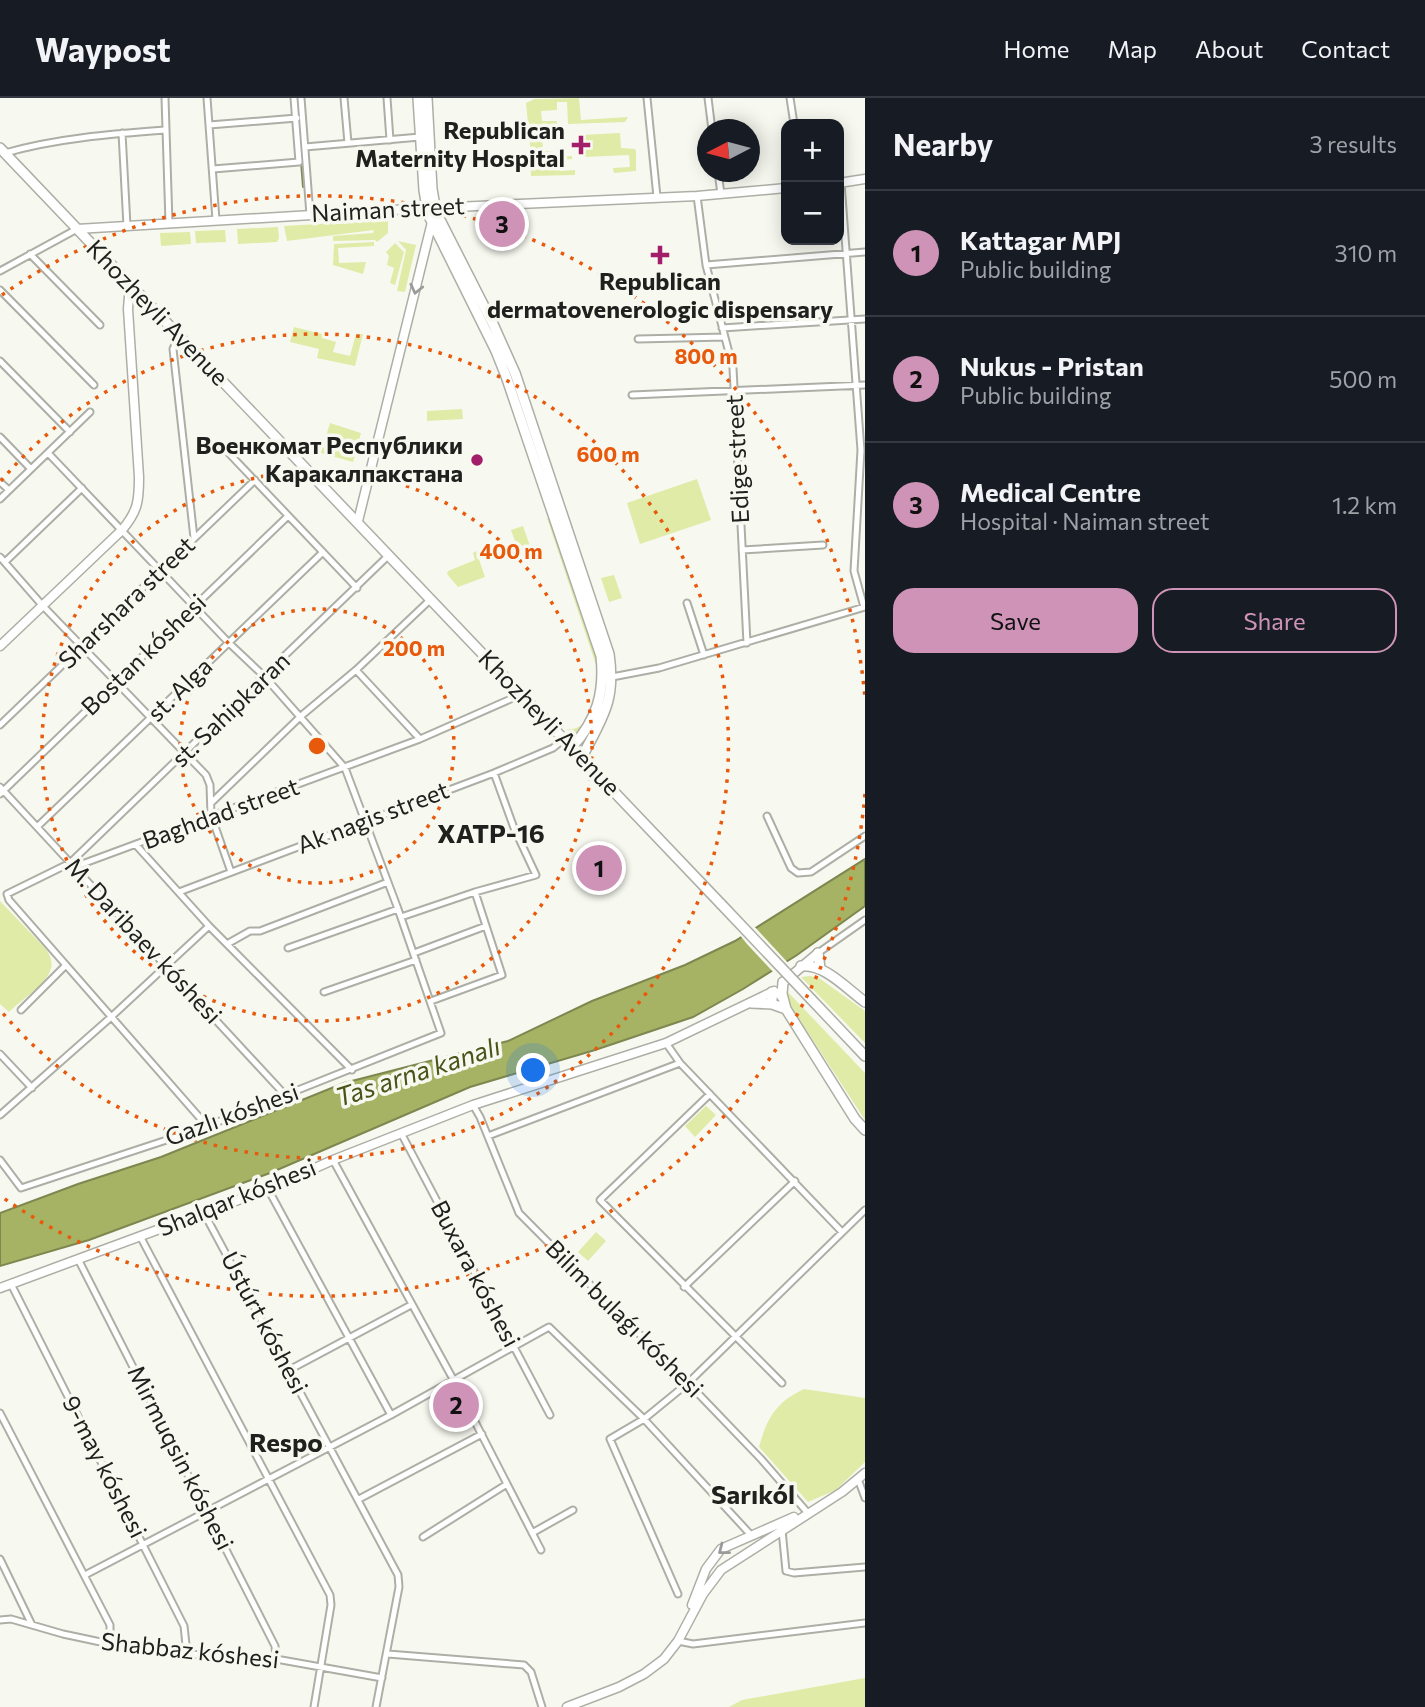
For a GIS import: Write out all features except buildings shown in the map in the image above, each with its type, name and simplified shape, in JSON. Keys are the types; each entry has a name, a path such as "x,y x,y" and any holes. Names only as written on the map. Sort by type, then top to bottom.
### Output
{"main road":[{"path":"418,98 420,137 431,208 513,384 556,510 601,656 603,675 598,706 593,719 572,747"},
{"path":"427,98 431,208"},
{"name":"Khozheyli Avenue","path":"3,150 865,1056"},
{"path":"556,510 605,640 612,677 604,716 582,757"},
{"path":"580,739 582,745 589,745"},
{"path":"818,953 820,968"},
{"path":"801,966 820,968 865,1002"},
{"path":"783,982 786,1009 855,1119 865,1130"},
{"path":"772,1003 772,992 783,998"},
{"path":"751,1003 772,1003 786,1009"}],"street":[{"path":"165,98 169,223"},
{"path":"207,98 216,220"},
{"path":"213,169 299,162 294,98"},
{"path":"301,98 310,215"},
{"path":"345,98 348,143"},
{"path":"387,98 390,140"},
{"path":"647,98 657,197"},
{"path":"708,98 711,119"},
{"path":"790,98 793,119"},
{"path":"209,125 303,118"},
{"path":"3,150 122,133 166,130"},
{"path":"122,133 127,226"},
{"path":"305,147 420,137"},
{"path":"844,182 865,179"},
{"path":"719,182 721,194"},
{"name":"Naiman street","path":"0,271 77,229 781,188"},
{"name":"Edige street","path":"697,195 706,265 733,368 747,643"},
{"path":"358,521 436,221"},
{"path":"612,677 638,674 865,607 854,571 856,515 863,450 861,385 844,224"},
{"path":"706,265 865,252"},
{"path":"30,254 100,325"},
{"path":"2,640 133,517 139,491 128,309 130,284"},
{"path":"0,290 94,385"},
{"path":"722,328 865,319"},
{"path":"180,335 173,349 194,538"},
{"path":"638,339 725,337"},
{"path":"0,361 70,432"},
{"path":"632,395 861,385"},
{"path":"0,499 90,412"},
{"path":"0,437 31,469"},
{"path":"221,445 357,588"},
{"path":"48,453 229,643 265,677 345,768 431,1001 502,975 475,892"},
{"name":"Sharshara street","path":"0,725 255,480"},
{"path":"0,482 9,491"},
{"path":"82,488 3,560 42,605 206,775 211,815 231,872"},
{"path":"856,515 865,516"},
{"name":"Bostan kóshesi","path":"1,791 288,516"},
{"path":"742,550 822,545"},
{"name":"st. Alga","path":"37,827 323,552"},
{"name":"st. Sahipkaran","path":"72,865 389,555"},
{"path":"211,803 301,716 356,670 432,599"},
{"path":"687,603 704,655"},
{"path":"356,670 420,740"},
{"name":"Baghdad street","path":"72,865 136,845 211,815 420,740 522,694"},
{"name":"Ak nagis street","path":"179,892 494,773 553,748 564,739"},
{"path":"401,917 536,875 514,828 494,773"},
{"name":"M. Daribaev kóshesi","path":"1,791 286,1096"},
{"path":"767,816 791,868 798,873 811,872 865,836"},
{"path":"136,845 209,926 352,1070"},
{"path":"72,865 7,894 9,900 206,1126"},
{"path":"228,944 250,931 260,931 388,882"},
{"path":"288,948 398,909"},
{"path":"818,953 865,920"},
{"path":"0,1115 209,926"},
{"path":"324,992 486,926"},
{"name":"Shalqar kóshesi","path":"0,1288 268,1189 333,1160 473,1105 666,1043 772,992 818,953"},
{"path":"21,1010 65,965"},
{"name":"Gazlı kóshesi","path":"3,1169 21,1188 206,1126 286,1096 441,1033 431,1001"},
{"path":"666,1043 680,1063 842,1232"},
{"path":"0,1054 32,1088"},
{"path":"488,1136 680,1063"},
{"path":"710,1094 600,1200 782,1383"},
{"name":"Bilim bulaǵı kóshesi","path":"473,1105 519,1213 688,1383 761,1459 807,1512"},
{"name":"Buxara kóshesi","path":"401,1133 550,1415"},
{"path":"0,1160 3,1169"},
{"path":"333,1160 453,1379 541,1550"},
{"path":"684,1287 795,1181"},
{"path":"268,1189 391,1415"},
{"path":"677,1594 610,1439 644,1419 688,1383 865,1210"},
{"name":"Ústúrt kóshesi","path":"204,1213 398,1575 399,1587 388,1654 376,1707"},
{"path":"140,1236 330,1595 331,1605 314,1707"},
{"name":"Mirmuqsin kóshesi","path":"78,1259 275,1646 276,1659"},
{"name":"9-may kóshesi","path":"11,1284 184,1626 187,1654"},
{"path":"289,1370 411,1305"},
{"path":"85,1575 391,1415 549,1327 644,1419 750,1534"},
{"path":"0,1413 110,1625 110,1644"},
{"path":"359,1499 482,1434"},
{"path":"687,1621 721,1570 862,1476 865,1498"},
{"path":"423,1536 507,1484"},
{"path":"532,1533 573,1510"},
{"path":"567,1707 644,1674 664,1659 678,1641 699,1584 714,1556 721,1549 750,1534 807,1512"},
{"path":"782,1530 786,1571 794,1573 865,1567"},
{"path":"0,1559 33,1626"},
{"name":"Shabbaz kóshesi","path":"0,1620 11,1619 110,1644 187,1654 276,1659 382,1678"},
{"path":"678,1641 693,1644 865,1623"},
{"path":"388,1654 524,1665 531,1672 542,1707"}],"shaded area":[{"path":"579,98 581,120 628,117 625,122 568,124 567,102 557,102 557,110 541,111 542,121 557,121 557,125 530,127 531,137 542,136 543,151 554,151 531,154 526,103 534,99"},
{"path":"620,133 621,148 636,151 636,171 614,173 613,168 630,167 629,155 584,157 582,135"},
{"path":"572,156 572,159 560,160 560,171 575,170 575,175 531,176 531,158"},
{"path":"388,220 388,233 377,242 333,241 333,236 373,233 374,230 287,241 284,226"},
{"path":"278,227 277,242 238,244 237,229"},
{"path":"225,230 226,242 196,243 195,231"},
{"path":"190,232 191,244 161,246 160,233"},
{"path":"398,241 416,245 405,292 397,291 406,250"},
{"path":"374,242 374,246 338,248 339,263 366,262 363,274 333,265 334,244"},
{"path":"395,243 404,252 395,285 390,283 394,268 387,265 389,256 386,252"},
{"path":"294,327 322,334 322,338 336,342 333,352 350,356 356,334 363,334 355,366 317,358 319,349 290,342"},
{"path":"462,409 463,419 427,421 427,411"},
{"path":"330,423 361,433 353,462 321,453"},
{"path":"697,479 711,520 640,544 627,503"},
{"path":"547,518 551,520 597,657 598,689 591,716 580,731 574,733 566,729 576,728 589,716 596,684 596,665"},
{"path":"523,526 531,549 519,553 511,530"},
{"path":"476,551 485,577 458,587 447,574 448,571 475,560 473,553"},
{"path":"614,575 622,598 609,602 601,578"},
{"path":"0,901 46,949 52,962 48,976 9,1012 0,1004"},
{"path":"801,977 819,978 865,1011 865,1043"},
{"path":"786,990 865,1073 865,1120 790,1005"},
{"path":"706,1106 716,1115 695,1137 685,1126"},
{"path":"596,1232 606,1241 588,1261 578,1252"},
{"path":"804,1389 865,1398 865,1462 836,1490 808,1502 759,1447 774,1412 786,1399"},
{"path":"865,1678 865,1707 729,1707 742,1700"}],"water":[{"name":"Tas arna kanalı","path":"865,859 865,906 797,955 693,1017 595,1050 470,1087 270,1173 89,1240 0,1266 0,1213 161,1157 344,1083 508,1041 592,1001 685,965 735,941"}],"pier":[{"path":"753,925 789,964 774,973 747,944 739,934"}],"waterway":[{"path":"297,98 297,107"},
{"path":"301,161 303,187"}],"place":[{"name":"Republican Maternity Hospital","path":"581,145"},
{"name":"Medical Centre","path":"502,224"},
{"name":"Republican dermatovenerologic dispensary","path":"660,255"},
{"name":"Военкомат Республики Каракалпакстана","path":"477,460"},
{"name":"Kattagar MPJ","path":"599,868"},
{"name":"Nukus - Pristan","path":"456,1405"}],"district":[{"name":"XATP-16","path":"491,834"},
{"name":"Respo","path":"286,1443"},
{"name":"Sarıkól","path":"753,1495"}]}
